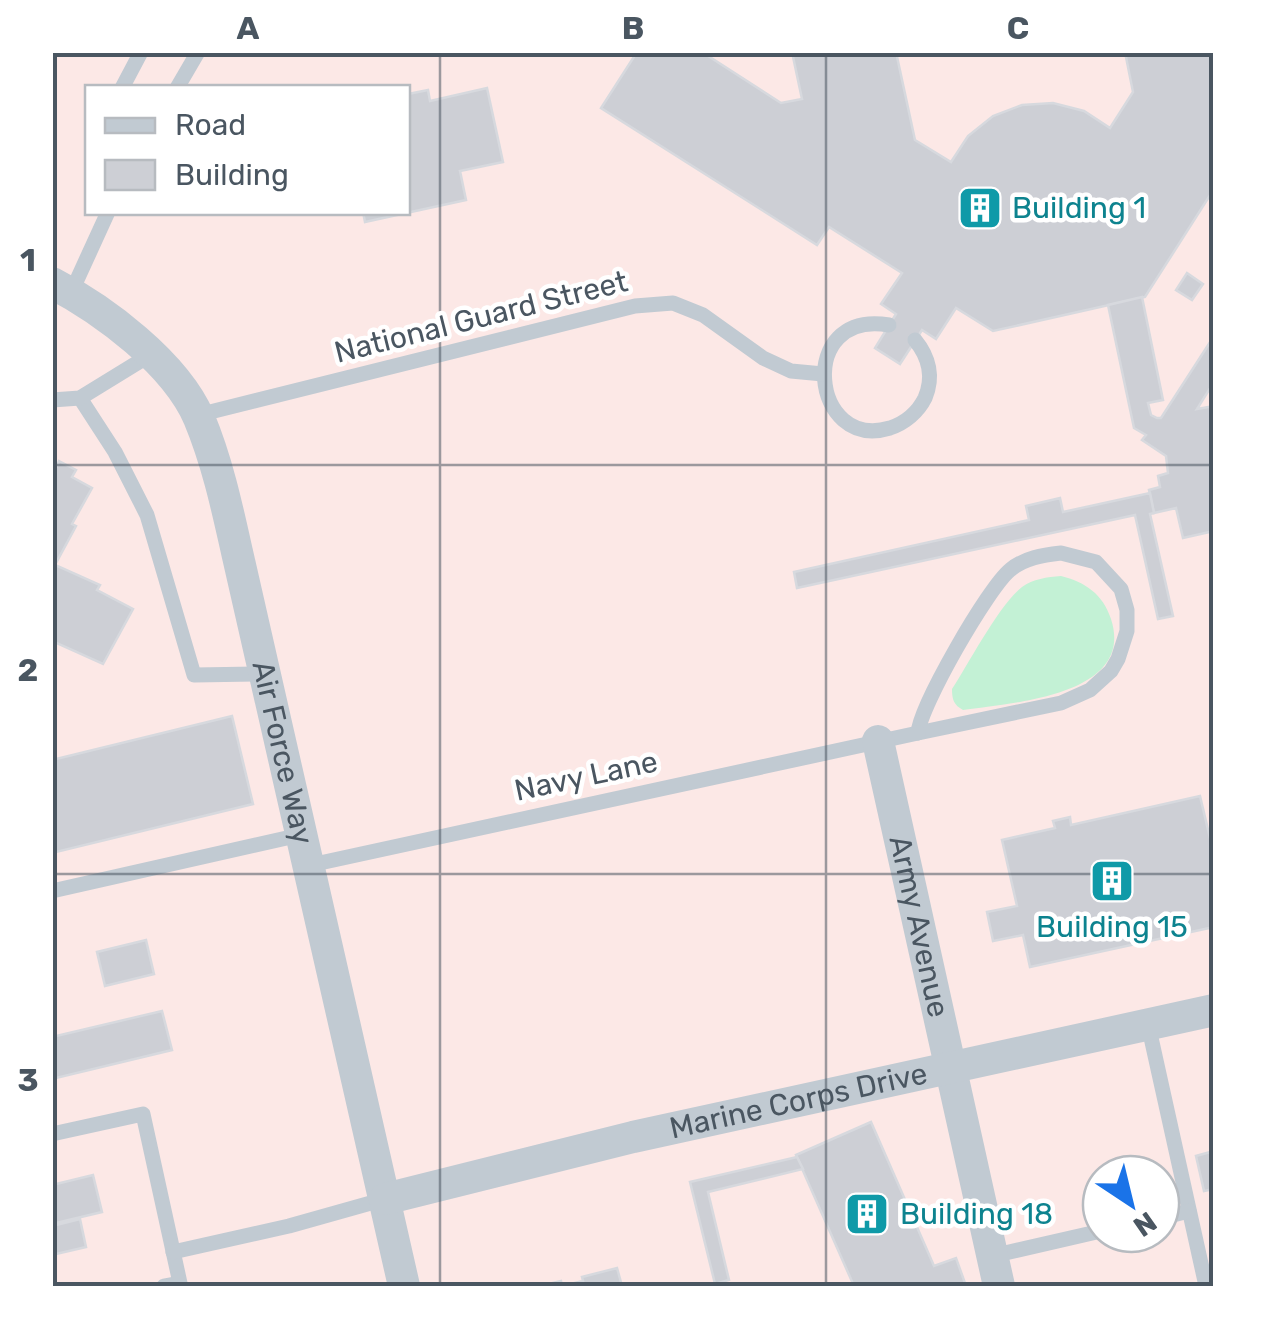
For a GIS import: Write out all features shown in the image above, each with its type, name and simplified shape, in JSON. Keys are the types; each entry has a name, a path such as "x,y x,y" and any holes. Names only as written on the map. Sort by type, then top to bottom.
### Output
{"street":[{"name":"Air Force Way","path":"62,288 132,337 198,416 221,484 404,1286"},
{"name":"Army Avenue","path":"878,740 995,1271"},
{"name":"Marine Corps Drive","path":"385,1199 633,1137 1214,1010"}],"lane":[{"path":"124,85 141,52"},
{"path":"179,85 196,53"},
{"path":"62,288 106,215"},
{"name":"National Guard Street","path":"198,416 635,306 673,304 702,315 763,358 791,371 823,374"},
{"path":"890,325 864,324 844,334 829,352 823,374 826,396 840,415 859,427 894,427 920,406 929,385 928,362 915,340"},
{"path":"52,400 80,398 150,355"},
{"path":"80,398 115,452 147,516 194,675 264,674"},
{"name":"Navy Lane","path":"52,890 303,851 918,733 1061,704 1102,682 1118,659 1126,631 1125,600 1114,578 1096,562 1074,554 1035,557 1007,572 948,666 918,722 918,733"},
{"path":"1148,1024 1206,1286"},
{"path":"52,1134 143,1114 180,1283 164,1286"},
{"path":"173,1252 290,1226 385,1199"},
{"path":"1181,1213 1189,1211"},
{"path":"995,1271 1081,1239"}],"shaded area":[{"path":"53,53 1213,53 1213,1286 53,1286"}],"green space":[{"path":"1061,576 1092,590 1108,610 1114,645 1105,665 1088,680 1064,691 1009,704 960,708 954,702 952,689 1013,595 1026,584"}],"building":[{"name":"Building 1","path":"637,52 702,52 781,103 802,99 792,52 896,52 915,140 951,162 968,136 993,116 1022,105 1053,103 1084,111 1110,128 1133,92 1125,52 1214,52 1214,189 1145,297 993,331 956,308 936,339 922,330 900,364 875,348 896,314 881,304 902,273 829,227 817,245 601,108"},
{"path":"487,88 503,162 460,171 466,200 410,212 410,94 428,90 430,101"},
{"path":"364,215 397,215 365,222"},
{"path":"1187,273 1203,284 1192,300 1176,290"},
{"path":"1142,297 1163,400 1148,403 1151,415 1161,418 1214,336 1214,382 1197,409 1214,406 1214,531 1183,538 1176,508 1154,513 1149,490 1160,487 1158,476 1168,473 1166,456 1142,440 1146,435 1134,428 1108,305"},
{"path":"59,461 76,470 72,477 92,488 55,565 100,585 97,590 133,609 103,664 52,641 52,466 56,468"},
{"path":"1150,493 1154,513 1150,514 1173,616 1158,619 1135,515 797,588 794,572 1029,520 1026,506 1060,498 1063,512"},
{"path":"232,716 253,804 52,853 52,760"},
{"name":"Building 15","path":"1200,796 1214,855 1214,927 1030,967 1023,935 993,941 987,912 1017,906 1002,840 1055,828 1053,821 1070,817 1071,825"},
{"path":"146,940 154,974 105,986 97,952"},
{"path":"162,1011 172,1050 52,1079 52,1037"},
{"name":"Building 18","path":"871,1122 934,1266 956,1258 966,1286 854,1286 796,1155"},
{"path":"1214,1151 1214,1189 1204,1191 1196,1156"},
{"path":"797,1157 803,1169 708,1192 729,1280 715,1284 690,1182"},
{"path":"93,1175 102,1212 52,1224 52,1185"},
{"path":"80,1219 86,1247 52,1255 52,1226"},
{"path":"617,1268 622,1286 562,1286"}],"place":[{"name":"Building 1","path":"980,208"},
{"name":"Building 15","path":"1112,881"},
{"name":"Building 18","path":"867,1214"}]}
